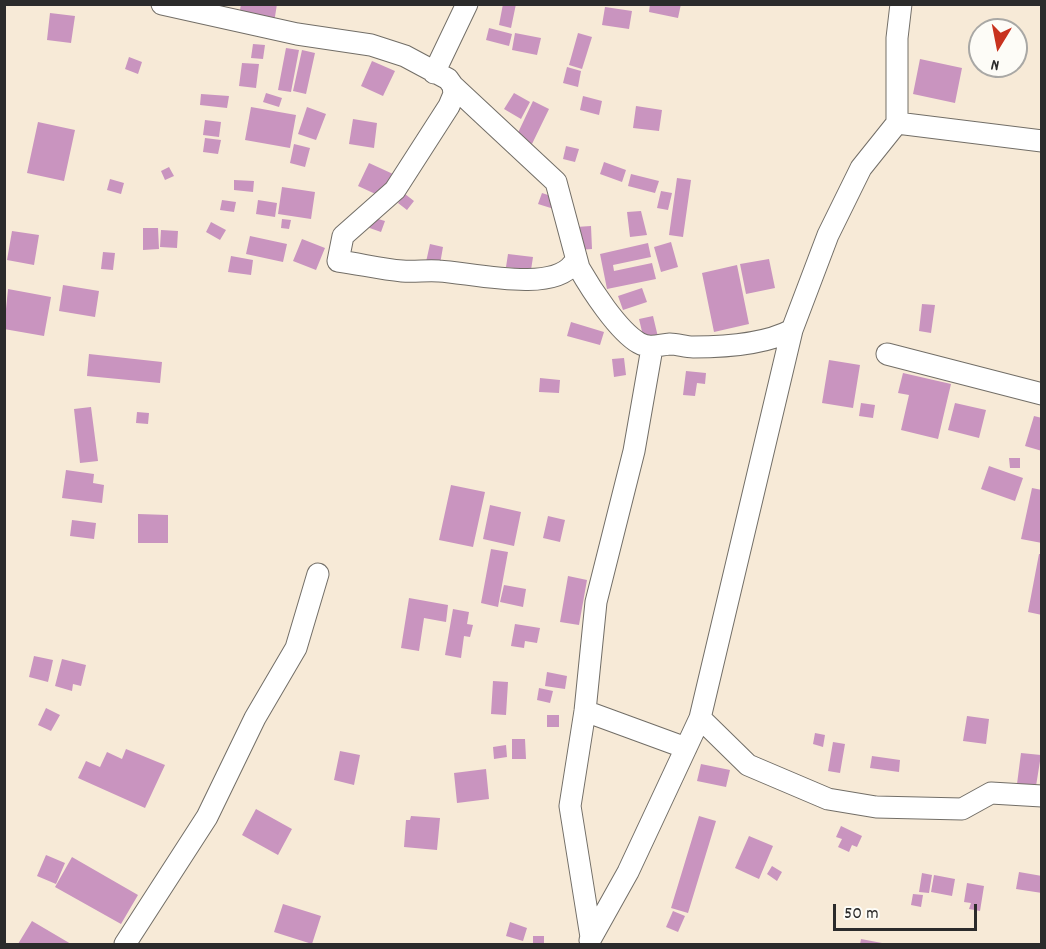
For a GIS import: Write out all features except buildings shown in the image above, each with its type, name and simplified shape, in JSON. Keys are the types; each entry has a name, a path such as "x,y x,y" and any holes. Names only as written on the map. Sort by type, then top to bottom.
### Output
{"street":[{"path":"162,4 297,34 371,45 405,56 448,79 556,182 579,268 615,322 638,342 652,348 671,344 692,347 740,344 778,337 792,330"},
{"path":"434,73 467,4"},
{"path":"589,941 628,872 700,718 792,330 828,235 861,168 897,123 897,38 901,4"},
{"path":"453,86 454,94 449,106 395,190 343,236 338,261 404,271 440,271 506,279 557,276 568,271 573,264 579,268"},
{"path":"897,123 1041,141"},
{"path":"589,941 570,806 585,711 596,602 634,451 652,348"},
{"path":"887,354 1041,394"},
{"path":"125,945 207,817 255,718 296,648 318,574"},
{"path":"585,711 686,748"},
{"path":"700,718 748,765 828,799 876,807 962,809 991,793 1041,796"}]}
